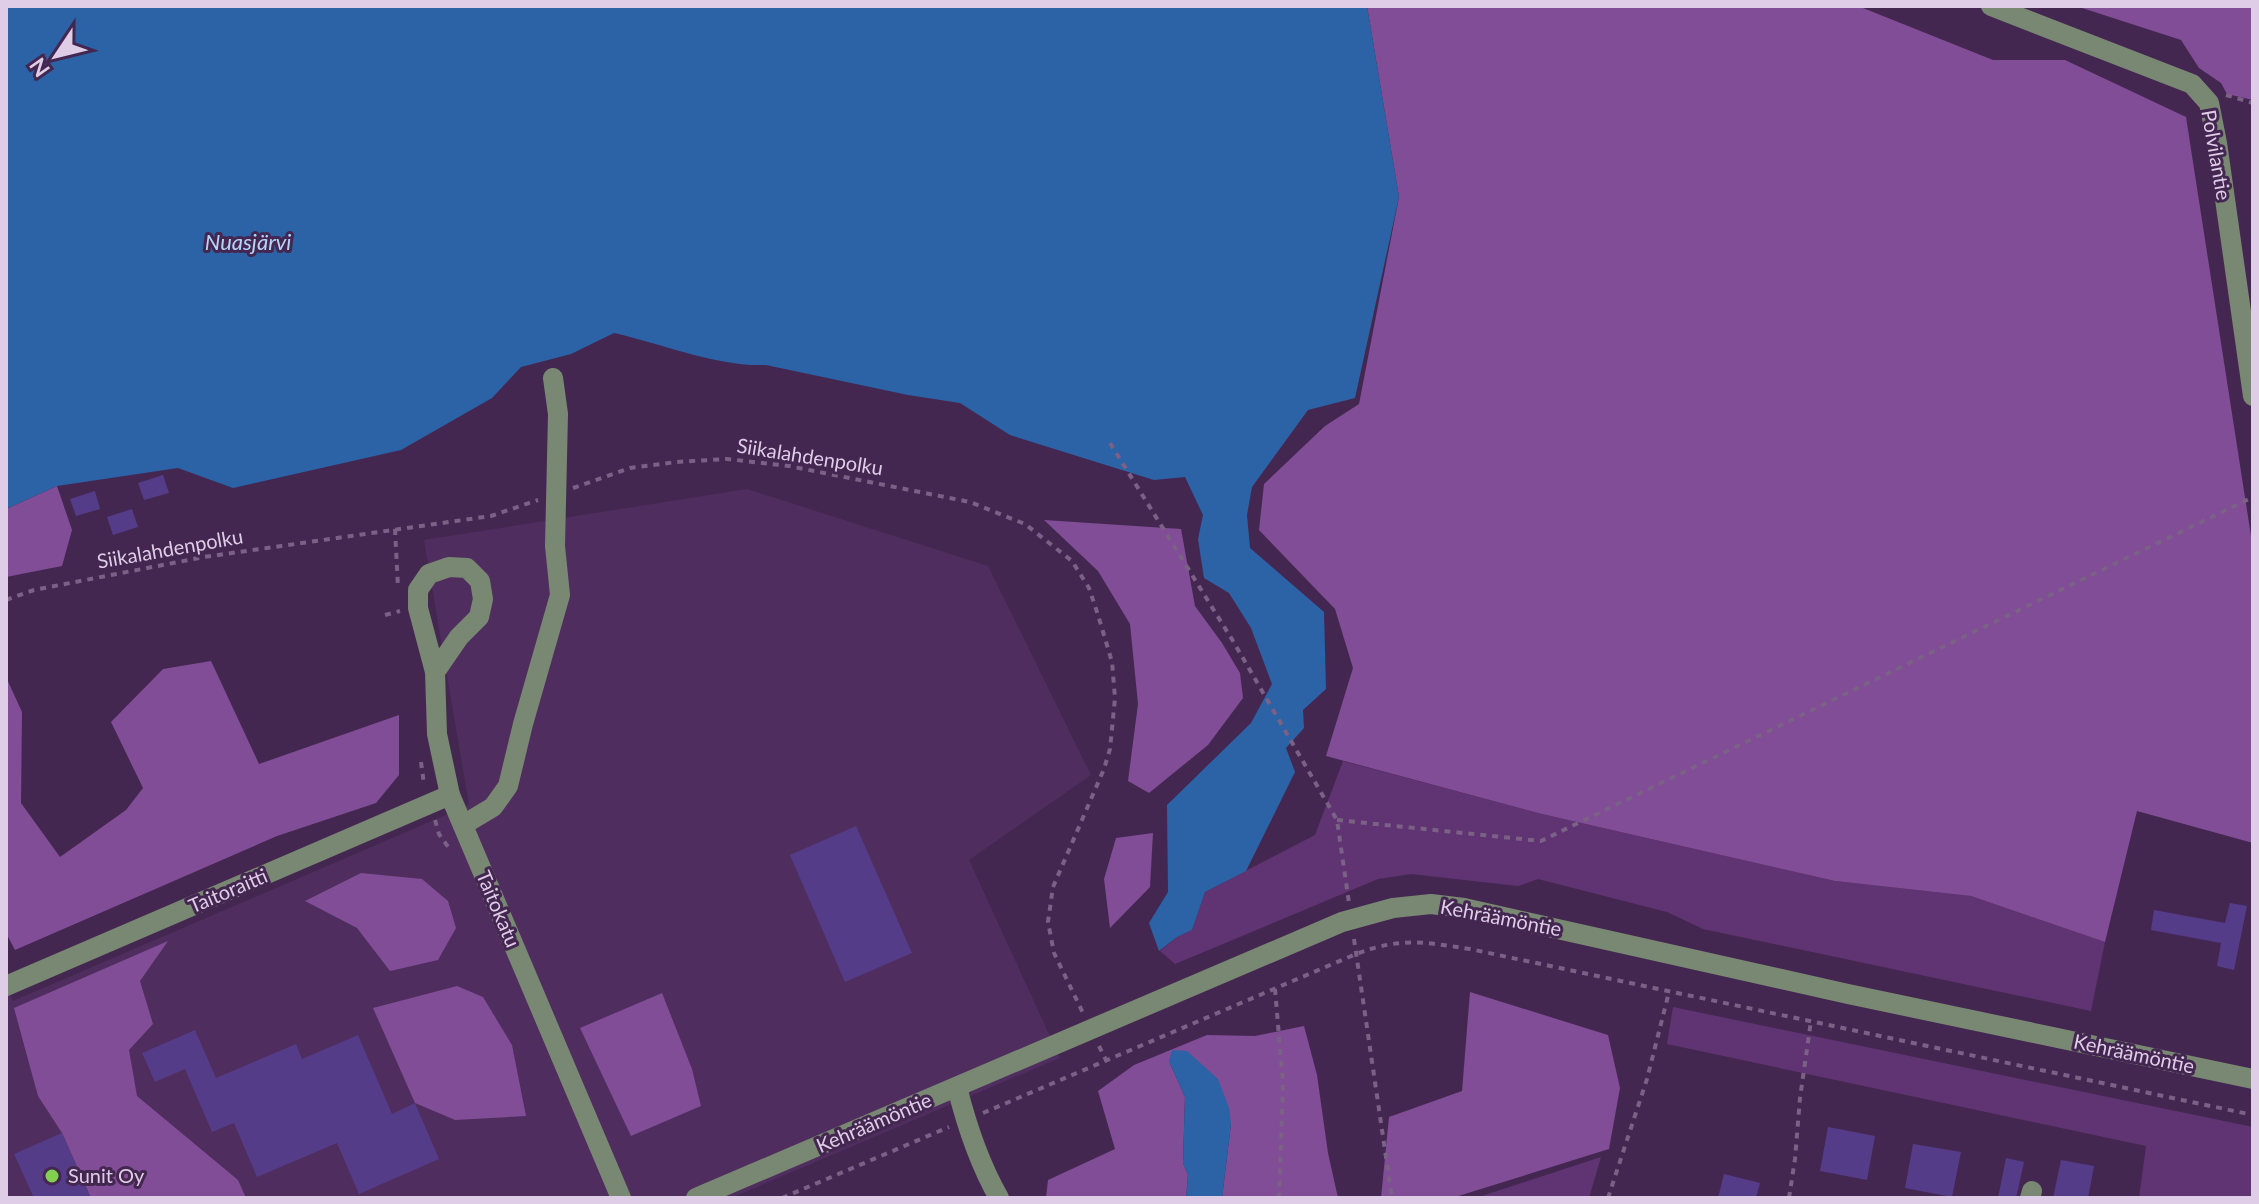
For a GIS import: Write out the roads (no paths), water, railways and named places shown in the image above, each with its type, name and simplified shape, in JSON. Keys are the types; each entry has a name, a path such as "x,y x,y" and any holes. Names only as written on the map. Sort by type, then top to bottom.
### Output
{"street":[{"name":"Polvilantie","path":"1991,6 2192,84 2209,103 2253,396"},
{"path":"463,825 493,807 508,786 560,595 555,546 558,414 553,378"},
{"name":"Taitokatu","path":"435,672 459,637 479,617 483,599 480,581 467,568 449,567 429,574 418,590 418,608 435,672 437,734 450,795 621,1198"},
{"name":"Taitoraitti","path":"6,986 450,795"},
{"name":"Kehräämöntie","path":"696,1198 1351,919 1393,908 1431,904 1464,908 1848,994 2253,1079"},
{"path":"957,1087 965,1121 999,1198"}],"water":[{"name":"Nuasjärvi","path":"6,6 1367,6 1399,197 1355,398 1308,410 1252,487 1247,515 1250,548 1324,612 1326,689 1303,710 1304,728 1286,748 1295,772 1246,871 1205,892 1192,930 1159,951 1149,923 1168,892 1167,805 1251,723 1272,684 1251,628 1229,593 1204,578 1198,539 1203,515 1185,477 1154,480 1010,435 960,403 766,365 709,359 614,333 571,354 521,367 492,398 401,450 233,488 178,468 57,486 6,509"},
{"path":"1172,1050 1187,1051 1218,1079 1229,1108 1231,1124 1222,1198 1186,1198 1188,1175 1183,1163 1185,1097 1169,1061"}],"place":[{"name":"Sunit Oy","path":"52,1176"}]}
